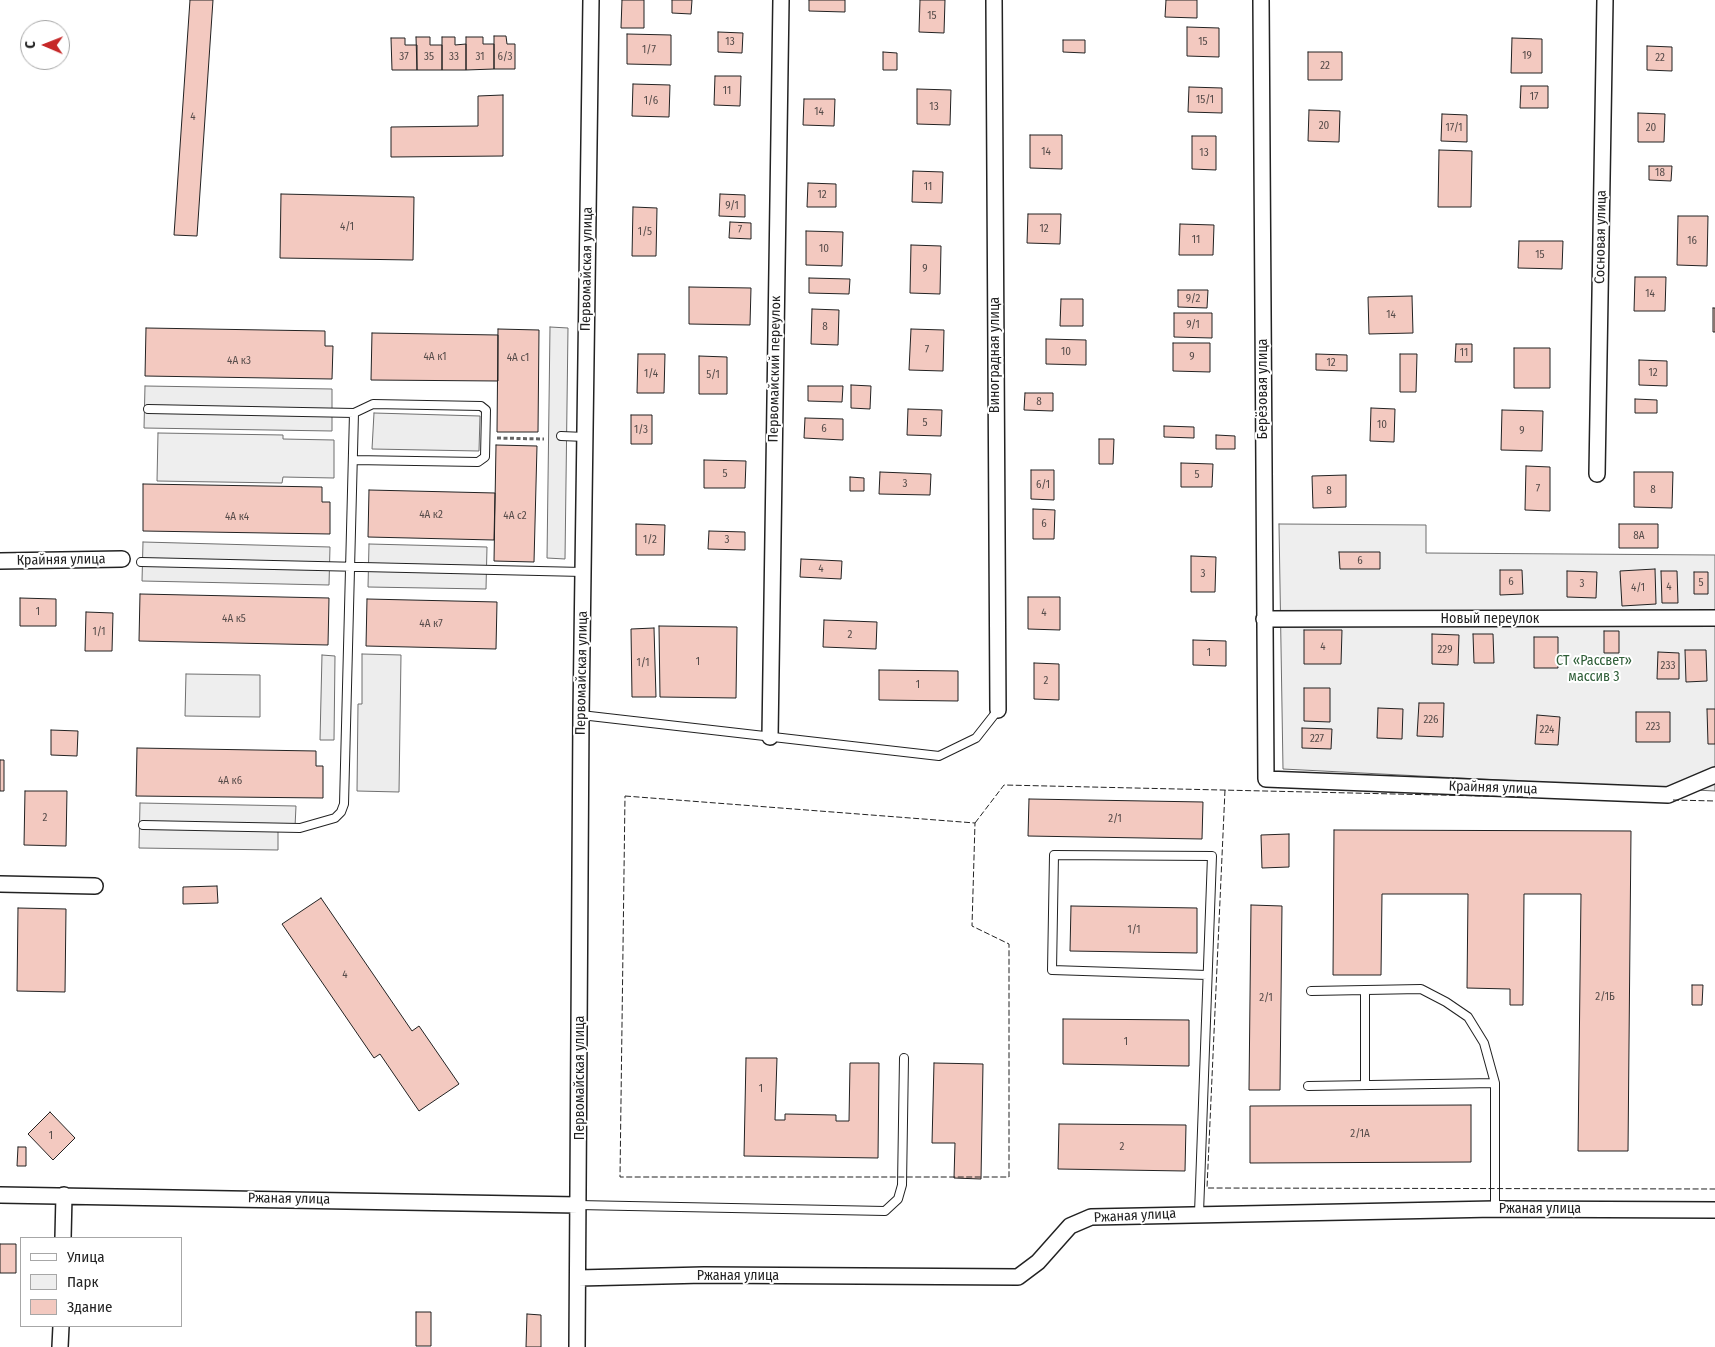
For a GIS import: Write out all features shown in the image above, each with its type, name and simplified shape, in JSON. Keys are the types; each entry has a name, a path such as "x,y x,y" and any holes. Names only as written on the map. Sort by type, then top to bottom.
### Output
{"street":[{"name":"Первомайская улица","path":"577,1347 581,715 591,0"},
{"name":"Первомайский переулок","path":"770,737 781,0"},
{"name":"Виноградная улица","path":"994,0 998,710"},
{"name":"Берёзовая улица","path":"1260,0 1266,779"},
{"name":"Сосновая улица","path":"1597,474 1605,0"},
{"name":"Крайняя улица","path":"0,561 122,559"},
{"name":"Новый переулок","path":"1264,619 1715,618"},
{"name":"Крайняя улица","path":"1266,779 1668,795 1715,776"},
{"path":"0,884 95,886"},
{"name":"Ржаная улица","path":"0,1195 578,1205"},
{"path":"63,1237 64,1195"},
{"name":"Ржаная улица","path":"578,1278 704,1275 1018,1277 1038,1262 1070,1226 1091,1217 1199,1213 1495,1209 1715,1210"},
{"path":"60,1347 61,1327"}],"lane":[{"path":"148,410 354,413 373,404 481,406 486,410 485,457 478,462 352,460"},
{"path":"143,826 300,828 335,818 341,812 344,804 354,413"},
{"path":"561,436 585,437"},
{"path":"141,562 583,572"},
{"path":"581,715 939,756 976,738 998,710"},
{"path":"1199,1213 1212,856 1054,855 1052,970 1207,975"},
{"path":"1310,991 1421,989 1446,1002 1468,1017 1484,1043 1495,1083 1495,1209"},
{"path":"1365,990 1365,1084"},
{"path":"578,1205 885,1211 898,1199 902,1185 904,1058"},
{"path":"1308,1086 1495,1083"}],"path":[{"path":"485,438 544,439"}],"green space":[{"path":"158,433 283,435 283,439 334,440 334,478 283,477 282,483 157,481"},
{"name":"СТ «Рассвет» массив 3","path":"1279,524 1426,525 1426,553 1715,555 1715,791 1283,769"},
{"path":"186,674 260,675 260,717 185,716"}],"shaded area":[{"path":"550,327 568,328 565,559 547,558"},
{"path":"145,386 332,389 332,431 144,428"},
{"path":"374,413 480,416 479,451 372,449"},
{"path":"143,542 330,547 329,585 142,581"},
{"path":"369,544 487,547 486,589 368,587"},
{"path":"362,654 401,655 399,792 357,791 358,704 362,704"},
{"path":"322,655 335,656 334,740 320,740"},
{"path":"140,803 296,806 295,827 278,826 278,850 139,848"}],"building":[{"path":"190,0 213,0 197,236 174,235"},
{"path":"622,0 644,0 644,28 621,28"},
{"path":"672,0 692,0 691,14 672,13"},
{"path":"809,0 845,0 845,12 809,11"},
{"path":"920,0 945,0 944,33 919,32"},
{"path":"1166,0 1197,0 1197,18 1165,17"},
{"path":"1187,27 1219,28 1219,57 1187,56"},
{"path":"718,32 743,33 742,53 718,52"},
{"path":"627,34 671,35 671,65 627,64"},
{"path":"494,36 506,36 507,44 515,44 515,69 494,69"},
{"path":"416,37 430,37 430,45 442,45 442,70 417,70"},
{"path":"442,37 455,37 455,45 466,44 466,70 442,70"},
{"path":"466,37 483,37 483,44 494,44 494,69 466,70"},
{"path":"391,38 405,38 405,45 417,45 417,70 392,70"},
{"path":"1512,38 1542,39 1542,73 1511,73"},
{"path":"1063,40 1085,40 1085,53 1063,52"},
{"path":"1647,46 1672,47 1672,71 1647,70"},
{"path":"883,52 897,53 897,70 883,70"},
{"path":"1308,52 1342,52 1342,80 1308,80"},
{"path":"715,76 741,76 740,106 714,105"},
{"path":"633,84 670,85 669,117 632,116"},
{"path":"1521,86 1548,86 1548,108 1520,108"},
{"path":"1189,87 1222,88 1222,113 1188,112"},
{"path":"917,89 951,90 950,125 917,124"},
{"path":"503,95 503,156 391,157 391,127 478,126 478,96"},
{"path":"804,99 835,99 834,126 803,125"},
{"path":"1309,110 1340,111 1339,142 1308,141"},
{"path":"1638,113 1665,114 1664,142 1638,142"},
{"path":"1442,114 1467,115 1467,142 1441,141"},
{"path":"1030,135 1062,135 1062,169 1030,168"},
{"path":"1192,136 1216,136 1216,170 1192,169"},
{"path":"1439,150 1472,151 1471,207 1438,207"},
{"path":"1649,166 1672,166 1671,181 1649,180"},
{"path":"913,171 943,172 942,203 912,202"},
{"path":"808,183 836,184 836,207 807,207"},
{"path":"281,194 414,197 413,260 280,258"},
{"path":"720,194 745,195 745,217 719,216"},
{"path":"633,207 657,208 656,256 632,256"},
{"path":"1028,214 1061,214 1060,244 1027,243"},
{"path":"1678,216 1708,216 1707,266 1677,265"},
{"path":"730,222 751,223 751,239 729,238"},
{"path":"1180,224 1214,225 1213,255 1179,255"},
{"path":"806,231 843,232 842,266 806,265"},
{"path":"1519,241 1563,241 1562,269 1518,268"},
{"path":"911,245 941,246 940,294 910,293"},
{"path":"1635,277 1666,277 1665,311 1634,311"},
{"path":"809,278 850,279 849,294 809,293"},
{"path":"689,287 751,288 750,325 689,324"},
{"path":"1178,290 1208,290 1207,308 1178,307"},
{"path":"1412,296 1413,333 1369,334 1368,297"},
{"path":"1061,299 1083,299 1083,326 1060,326"},
{"path":"1713,308 1715,308 1715,332 1713,332"},
{"path":"812,309 839,310 838,345 811,344"},
{"path":"1174,313 1212,313 1212,338 1174,337"},
{"path":"146,328 325,331 325,346 333,346 332,379 145,376"},
{"path":"498,329 539,330 538,432 497,432"},
{"path":"911,329 944,330 943,371 909,370"},
{"path":"372,333 498,335 498,381 371,380"},
{"path":"1046,339 1086,340 1086,365 1046,364"},
{"path":"1173,343 1210,343 1210,372 1173,371"},
{"path":"1456,344 1472,344 1472,362 1455,362"},
{"path":"1514,348 1550,348 1550,388 1514,388"},
{"path":"638,354 665,354 664,393 637,393"},
{"path":"1316,354 1347,355 1347,371 1316,370"},
{"path":"1400,354 1417,354 1416,392 1400,392"},
{"path":"699,356 727,357 727,394 699,394"},
{"path":"1639,360 1667,361 1667,386 1639,385"},
{"path":"851,385 871,386 870,409 851,408"},
{"path":"808,386 843,386 842,402 808,401"},
{"path":"1025,393 1053,393 1053,411 1024,410"},
{"path":"1635,399 1657,400 1657,413 1635,413"},
{"path":"1371,408 1395,409 1394,442 1370,441"},
{"path":"908,409 942,410 941,436 907,435"},
{"path":"1502,410 1543,411 1542,451 1501,450"},
{"path":"631,415 652,415 652,444 631,444"},
{"path":"805,418 843,419 843,440 804,438"},
{"path":"1164,426 1194,427 1194,438 1164,437"},
{"path":"1216,435 1235,436 1235,449 1216,449"},
{"path":"1099,439 1114,439 1113,464 1099,464"},
{"path":"496,445 537,446 534,562 494,561"},
{"path":"704,460 746,461 745,488 704,488"},
{"path":"1181,463 1213,464 1212,487 1181,487"},
{"path":"1526,466 1550,467 1550,511 1525,510"},
{"path":"1031,470 1054,470 1054,500 1031,499"},
{"path":"880,472 931,474 930,495 879,494"},
{"path":"1634,472 1673,472 1672,508 1634,507"},
{"path":"1346,475 1346,507 1313,508 1312,476"},
{"path":"850,477 864,478 864,491 850,491"},
{"path":"143,484 322,487 322,502 330,502 330,534 143,531"},
{"path":"369,490 495,493 494,540 368,537"},
{"path":"1033,509 1055,510 1054,539 1033,539"},
{"path":"636,524 665,525 664,555 636,555"},
{"path":"1619,524 1658,524 1658,548 1619,548"},
{"path":"709,531 745,532 745,550 708,549"},
{"path":"1339,552 1380,552 1380,569 1340,569"},
{"path":"1191,556 1216,557 1215,592 1191,592"},
{"path":"801,559 842,561 841,579 800,577"},
{"path":"1655,569 1656,604 1622,606 1620,571"},
{"path":"1500,570 1522,570 1523,594 1500,595"},
{"path":"1567,571 1597,572 1596,598 1567,597"},
{"path":"1661,571 1677,571 1678,603 1662,603"},
{"path":"1694,572 1708,572 1708,594 1694,594"},
{"path":"140,594 329,598 328,645 139,641"},
{"path":"1028,597 1060,597 1060,630 1028,629"},
{"path":"20,598 56,599 56,626 20,626"},
{"path":"367,599 497,602 496,649 366,646"},
{"path":"86,612 113,613 112,651 85,651"},
{"path":"824,620 877,622 876,649 823,647"},
{"path":"659,626 737,627 736,698 660,697"},
{"path":"654,628 656,697 632,697 631,629"},
{"path":"1304,630 1342,630 1341,664 1304,664"},
{"path":"1604,631 1619,631 1619,653 1604,653"},
{"path":"1432,634 1459,635 1458,665 1432,664"},
{"path":"1473,634 1493,634 1494,663 1474,663"},
{"path":"1534,637 1558,637 1558,668 1534,668"},
{"path":"1193,640 1226,641 1226,666 1193,665"},
{"path":"1685,650 1706,650 1707,681 1686,682"},
{"path":"1658,652 1679,653 1679,679 1657,679"},
{"path":"1034,663 1059,664 1059,700 1034,699"},
{"path":"879,670 958,671 958,701 879,700"},
{"path":"1304,688 1330,688 1330,722 1304,721"},
{"path":"1419,703 1444,703 1443,737 1417,736"},
{"path":"1378,708 1403,709 1402,739 1377,738"},
{"path":"1707,709 1715,709 1715,744 1708,744"},
{"path":"1636,712 1670,712 1670,742 1636,742"},
{"path":"1537,715 1560,717 1558,745 1535,744"},
{"path":"1302,728 1332,729 1331,749 1302,748"},
{"path":"51,730 78,731 77,756 51,755"},
{"path":"137,748 316,751 316,766 323,766 323,798 136,796"},
{"path":"0,760 4,760 4,791 0,791"},
{"path":"25,791 67,791 66,846 24,845"},
{"path":"1029,799 1203,802 1202,839 1028,836"},
{"path":"1334,830 1631,831 1628,1151 1578,1151 1581,894 1524,894 1523,1005 1510,1005 1510,989 1467,988 1468,894 1382,894 1381,975 1333,975"},
{"path":"1289,834 1289,867 1262,868 1261,835"},
{"path":"217,886 218,903 183,904 183,887"},
{"path":"321,898 412,1031 419,1026 459,1084 419,1111 380,1054 374,1058 282,924"},
{"path":"1251,905 1282,906 1280,1090 1249,1090"},
{"path":"1071,906 1197,908 1197,953 1070,951"},
{"path":"18,908 66,909 65,992 17,991"},
{"path":"1692,985 1703,985 1702,1005 1692,1005"},
{"path":"1063,1019 1189,1020 1189,1066 1063,1064"},
{"path":"746,1058 777,1058 775,1120 785,1120 785,1114 836,1115 836,1121 849,1121 850,1063 879,1063 878,1158 744,1156"},
{"path":"934,1063 983,1064 981,1179 954,1178 955,1143 932,1143"},
{"path":"1471,1105 1471,1162 1250,1163 1250,1106"},
{"path":"50,1112 75,1138 53,1160 28,1134"},
{"path":"1059,1124 1186,1125 1185,1171 1058,1169"},
{"path":"18,1147 26,1147 26,1166 17,1166"},
{"path":"0,1244 16,1244 16,1273 0,1273"},
{"path":"416,1312 431,1312 431,1346 416,1346"},
{"path":"527,1314 541,1315 541,1347 526,1347"}],"fence":[{"path":"975,823 1004,785 1525,797"},
{"path":"1225,790 1207,1188 1715,1189"},
{"path":"625,796 975,823 972,926 1009,944 1009,1177 620,1177 625,796"},
{"path":"1673,800 1715,801"}]}
